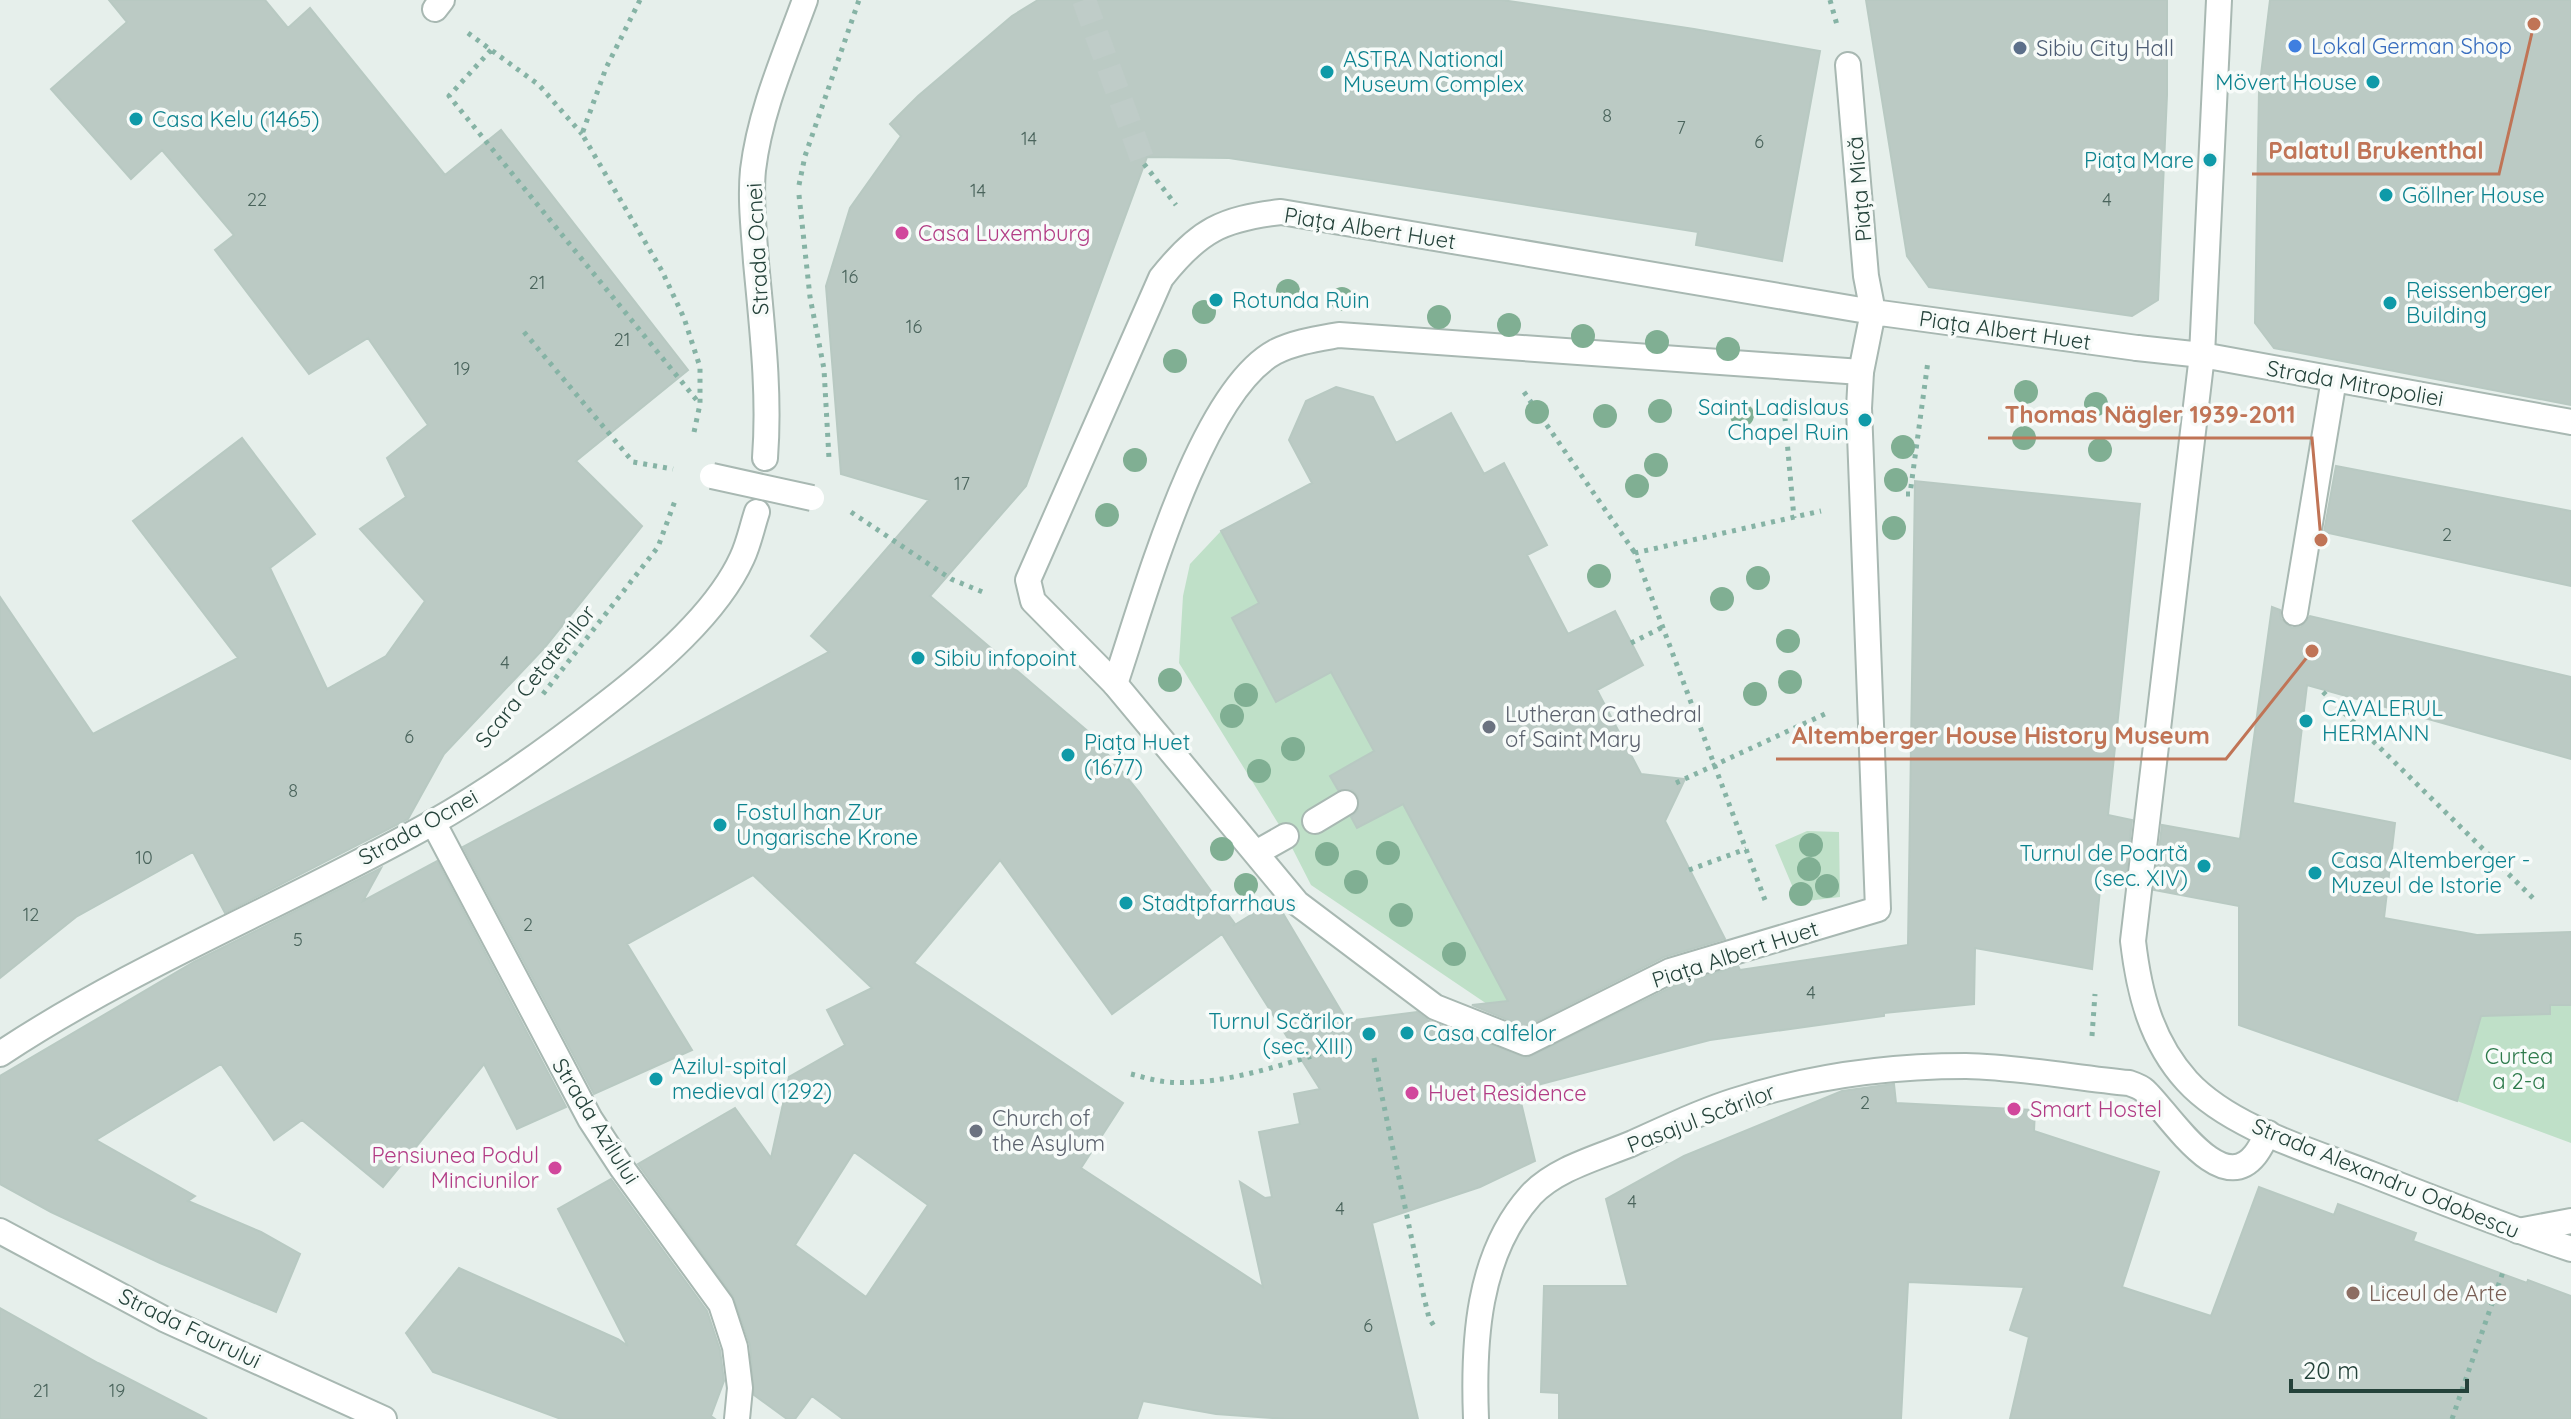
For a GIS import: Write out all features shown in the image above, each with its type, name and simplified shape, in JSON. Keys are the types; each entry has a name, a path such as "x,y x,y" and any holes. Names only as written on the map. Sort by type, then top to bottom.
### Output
{"street":[{"name":"Strada Ocnei","path":"765,458 767,388 752,207 753,172 758,136 805,0"},
{"name":"Strada Alexandru Odobescu","path":"2219,0 2202,355 2133,941 2146,1011 2163,1050 2189,1083 2224,1110 2268,1133 2571,1249"},
{"name":"Piața Mică","path":"1848,65 1866,276 1873,312"},
{"name":"Piața Albert Huet","path":"1873,312 1861,372 1859,408 1878,909 1670,971 1526,1043 1435,1007 1297,903 1115,684 1033,601 1028,580 1161,278 1179,255 1200,236 1240,217 1281,212 1873,312 2137,348"},
{"path":"1115,684 1187,474 1243,378 1273,353 1306,340 1339,335 1861,372"},
{"name":"Strada Mitropoliei","path":"2137,348 2202,355 2571,422"},
{"path":"2295,613 2334,379"},
{"path":"712,476 816,498"},
{"name":"Strada Ocnei","path":"0,1054 85,1002 433,822 510,774 644,674 720,594 742,558 757,512"},
{"path":"1315,821 1345,803"},
{"name":"Strada Azilului","path":"433,822 590,1119 721,1304 735,1347 740,1388 737,1419"},
{"path":"1256,853 1286,836"},
{"name":"Pasajul Scărilor","path":"1476,1419 1475,1385 1484,1289 1495,1255 1513,1220 1533,1193 1566,1171 1732,1102 1784,1086 1838,1076 1902,1068 1969,1066 2129,1083 2144,1089 2201,1154 2229,1167 2240,1166 2254,1157 2268,1133"},
{"path":"2518,1231 2571,1221"},
{"name":"Strada Faurului","path":"0,1231 164,1319 384,1419"}],"path":[{"path":"582,134 606,68 640,0"},
{"path":"859,0 805,156 798,185 810,297 824,369 830,453 816,498 849,511 951,579 974,590 1033,601"},
{"name":"Scara Cetatenilor","path":"438,4 491,50 539,85 582,134 662,271 684,318 700,367 700,404 686,471 658,547 542,695"},
{"path":"491,50 449,96 700,404"},
{"path":"1635,553 1910,494 1933,321"},
{"path":"524,332 633,462 712,476"},
{"path":"1499,346 1526,395 1635,553 1779,938"},
{"path":"1786,366 1784,405 1794,518"},
{"path":"1631,643 1663,627"},
{"path":"2323,692 2536,901"},
{"path":"1676,783 1870,694"},
{"path":"1689,870 1746,849"},
{"path":"1131,1074 1167,1082 1200,1081 1239,1075 1353,1044"},
{"path":"1374,1058 1429,1318 1475,1385"},
{"path":"2452,1419 2502,1274"}],"green space":[{"path":"1221,531 1259,603 1232,619 1275,701 1331,672 1374,751 1330,776 1357,828 1403,804 1524,1029 1311,885 1286,836 1179,663 1183,596 1190,564"},
{"path":"1807,831 1839,832 1840,897 1799,902 1775,845"},
{"name":"Curtea a 2-a","path":"2550,1005 2571,1005 2571,1143 2457,1101 2481,1016 2549,1014"}],"building":[{"path":"109,0 265,0 288,28 310,8 445,175 501,130 688,370 576,461 642,526 545,647 444,754 408,819 225,913 193,852 76,917 0,978 0,597 93,734 238,658 133,521 242,438 315,534 270,568 327,689 386,656 425,601 360,529 406,497 387,458 428,425 368,338 309,374 215,250 234,235 162,150 131,179 51,89 127,22"},
{"path":"1038,0 1502,0 1820,51 1782,261 1696,245 1698,232 1229,158 1147,157 1026,486 930,596 1091,734 1139,792 1235,924 1233,926 1275,900 1347,1021 1417,1012 1429,1021 1527,1058 1676,985 1738,966 1740,970 1908,945 1915,481 2140,504 2108,815 2132,820 2125,884 2101,880 2092,969 1975,948 1974,1004 1884,1013 1884,1016 1710,1040 1518,1090 1535,1161 1480,1187 1372,1223 1418,1419 1286,1419 1216,1414 1143,1401 1137,1419 843,1419 812,1396 795,1419 787,1419 754,1395 750,1345 733,1296 638,1164 735,1108 771,1158 789,1077 845,1045 827,1010 872,988 753,875 627,944 692,1050 594,1094 463,847 829,652 811,636 929,500 841,474 826,286 850,208 901,136 890,124 918,96 1012,16","holes":["1000,860 1112,1014 1222,934 1320,1089 1294,1094 1300,1124 1259,1132 1272,1197 1265,1198 1240,1182 1263,1287 1081,1168 1123,1103 914,963","854,1152 928,1205 866,1297 795,1245"]},
{"path":"1866,0 2167,0 2167,95 2158,300 2132,316 1929,287 1907,256"},
{"path":"2270,0 2571,0 2571,405 2274,348 2255,323 2259,91"},
{"name":"Lutheran Cathedral of Saint Mary","path":"1336,387 1373,397 1396,443 1451,413 1484,474 1504,463 1547,545 1527,555 1568,634 1615,611 1643,665 1597,690 1641,774 1685,779 1665,821 1725,939 1664,957 1525,1027 1472,1005 1508,1001 1403,804 1357,828 1351,817 1358,810 1358,796 1352,790 1338,790 1330,776 1374,751 1331,672 1276,702 1232,618 1259,603 1221,531 1312,483 1289,440 1306,401"},
{"path":"2336,466 2571,511 2571,586 2324,532"},
{"name":"Casa Altemberger - Muzeul de Istorie","path":"2272,607 2280,610 2281,619 2292,628 2301,627 2310,616 2571,677 2571,759 2307,685 2293,803 2395,823 2384,918 2477,935 2571,932 2571,1005 2550,1005 2550,1014 2481,1016 2457,1101 2239,1025 2239,906 2154,890 2162,825 2240,839"},
{"path":"437,861 566,1107 517,1129 484,1064 383,1187 302,1120 274,1140 221,1064 96,1140 195,1196 188,1201 261,1232 300,1254 276,1312 160,1263 51,1212 0,1184 0,1076 194,962 381,868 363,901"},
{"path":"1894,1084 1896,1103 2035,1110 2034,1131 2159,1172 2122,1287 2211,1316 2259,1187 2334,1215 2338,1204 2416,1233 2413,1241 2571,1296 2571,1419 2010,1419 2029,1337 2010,1330 2024,1287 1908,1282 1901,1419 1559,1419 1559,1393 1541,1392 1544,1286 1628,1286 1606,1199 1684,1156 1842,1091"},
{"path":"611,1179 707,1311 720,1350 724,1381 711,1416 715,1419 561,1419 433,1372 406,1333 459,1268 628,1346 558,1209"},
{"path":"0,1308 98,1363 207,1419 0,1419"}],"tunnel":[{"path":"1084,0 1144,164"}],"place":[{"name":"Palatul Brukenthal","path":"2534,24"},
{"name":"Lokal German Shop","path":"2295,46"},
{"name":"Sibiu City Hall","path":"2020,48"},
{"name":"ASTRA National Museum Complex","path":"1327,72"},
{"name":"Mövert House","path":"2373,82"},
{"name":"Casa Kelu (1465)","path":"136,119"},
{"name":"Piața Mare","path":"2210,160"},
{"name":"Göllner House","path":"2386,195"},
{"name":"Casa Luxemburg","path":"902,233"},
{"name":"Rotunda Ruin","path":"1216,300"},
{"name":"Reissenberger Building","path":"2390,303"},
{"name":"Saint Ladislaus Chapel Ruin","path":"1865,420"},
{"name":"Thomas Nägler 1939-2011","path":"2321,540"},
{"name":"Altemberger House History Museum","path":"2312,651"},
{"name":"Sibiu infopoint","path":"918,658"},
{"name":"CAVALERUL HERMANN","path":"2306,721"},
{"name":"Lutheran Cathedral of Saint Mary","path":"1489,727"},
{"name":"Piața Huet (1677)","path":"1068,755"},
{"name":"Fostul han Zur Ungarische Krone","path":"720,825"},
{"name":"Turnul de Poartă (sec. XIV)","path":"2204,866"},
{"name":"Casa Altemberger - Muzeul de Istorie","path":"2315,873"},
{"name":"Stadtpfarrhaus","path":"1126,903"},
{"name":"Casa calfelor","path":"1407,1033"},
{"name":"Turnul Scărilor (sec. XIII)","path":"1369,1034"},
{"name":"Azilul-spital medieval (1292)","path":"656,1079"},
{"name":"Huet Residence","path":"1412,1093"},
{"name":"Smart Hostel","path":"2014,1109"},
{"name":"Church of the Asylum","path":"976,1131"},
{"name":"Pensiunea Podul Minciunilor","path":"555,1168"},
{"name":"Liceul de Arte","path":"2353,1293"}]}
